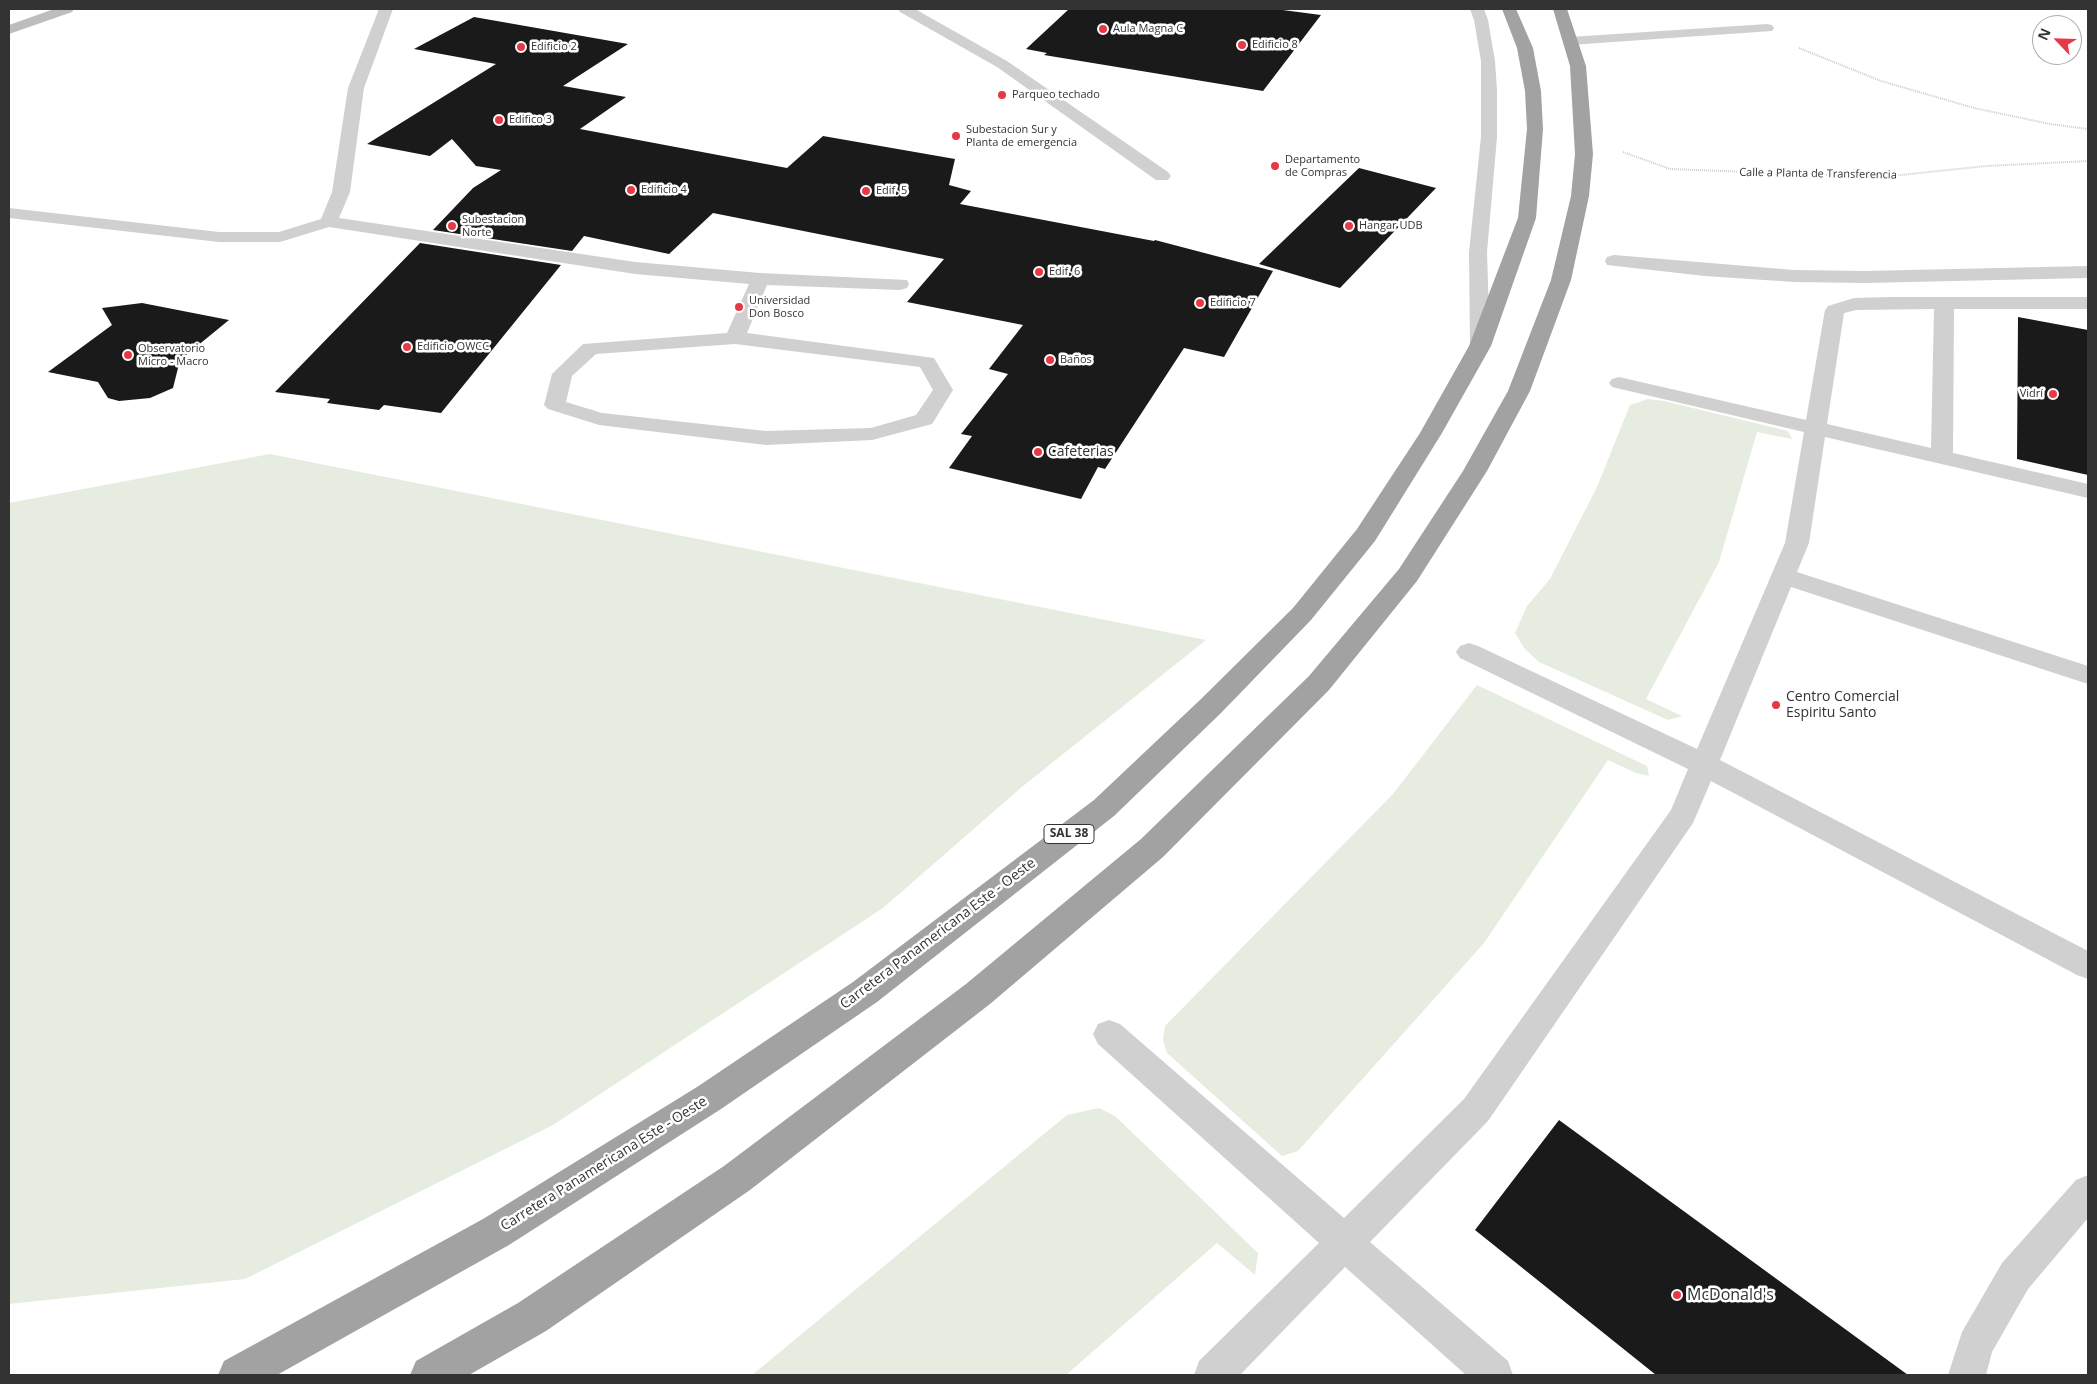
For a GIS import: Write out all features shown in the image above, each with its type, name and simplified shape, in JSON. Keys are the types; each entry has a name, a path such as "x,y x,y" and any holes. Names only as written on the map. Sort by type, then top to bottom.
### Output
{"highway":[{"name":"Carretera Panamericana Este - Oeste","path":"238,1375 496,1232 709,1098 865,992 1104,808 1212,706 1302,614 1366,535 1432,433 1480,346 1527,218 1535,129 1533,91 1525,48 1509,9"},
{"path":"430,1375 532,1317 737,1178 978,994 1152,848 1319,682 1408,575 1474,472 1519,391 1561,280 1580,196 1584,154 1578,66 1560,9"}],"main road":[{"path":"9,30 67,9"}],"lane":[{"path":"328,222 341,192 356,88 386,9"},
{"path":"905,9 1002,64 1162,176"},
{"path":"1477,9 1481,20 1488,61 1489,90 1489,138 1480,208 1478,252 1480,346"},
{"path":"1570,42 1767,28"},
{"path":"9,213 218,237 280,238 328,222 635,268 760,279 900,284"},
{"path":"1614,260 1705,270 1794,276 1865,277 2088,272"},
{"path":"735,338 760,279"},
{"path":"1942,457 1944,303"},
{"path":"1212,1375 1476,1110 1683,815 1797,543 1835,310 1854,304 2088,303"},
{"path":"735,338 927,362 943,390 924,418 872,434 766,438 600,419 555,405 562,374 590,348 735,338"},
{"path":"1619,383 2088,491"},
{"path":"1782,576 2088,675"},
{"path":"1469,652 1705,765 2088,966"},
{"path":"1109,1034 1494,1375"},
{"path":"1967,1375 1975,1345 2015,1276 2088,1192"}],"path":[{"path":"1767,28 1809,54 1881,81 1974,108 2050,124 2088,129"},
{"name":"Calle a Planta de Transferencia","path":"1582,138 1670,168 1755,173 1882,177 1986,166 2088,161"}],"shaded area":[{"path":"1648,399 1664,401 1788,431 1792,439 1757,432 1719,562 1646,699 1682,716 1668,720 1539,662 1524,648 1515,633 1527,606 1550,579 1597,487 1630,405"},
{"path":"270,454 1206,640 1023,786 883,908 553,1125 245,1279 9,1304 9,503"},
{"path":"1477,685 1647,766 1649,776 1636,773 1608,760 1484,943 1298,1151 1282,1156 1167,1053 1163,1040 1165,1026 1393,794"},
{"path":"1099,1108 1115,1116 1258,1253 1255,1275 1217,1243 1066,1375 752,1375 1067,1115"}],"building":[{"path":"1069,9 1275,9 1321,15 1263,91 1044,55 1047,53 1026,49"},
{"path":"474,17 628,44 563,86 626,97 580,129 787,168 823,136 955,159 949,185 971,191 960,204 1155,240 1273,271 1224,357 1184,348 1105,469 1098,467 1081,499 949,468 972,436 961,434 1008,374 989,369 1023,325 907,302 944,259 713,213 669,254 584,236 572,251 433,230 473,188 501,170 476,166 452,139 430,156 367,144 496,64 414,49"},
{"name":"Hangar UDB","path":"1359,168 1436,188 1340,288 1259,264"},
{"name":"Edificio OWCC","path":"420,243 561,265 441,413 384,405 379,410 327,403 330,399 275,392"},
{"name":"Observatorio Micro - Macro","path":"142,303 229,320 180,360 173,388 150,398 119,401 108,398 98,382 48,372 112,325 102,308"},
{"name":"Vidrí","path":"2018,317 2088,330 2088,475 2017,459"},
{"name":"McDonald's","path":"1559,1120 1908,1375 1656,1375 1475,1230"}],"place":[{"name":"Aula Magna C","path":"1103,29"},
{"name":"Edificio 8","path":"1242,45"},
{"name":"Edificio 2","path":"521,47"},
{"name":"Parqueo techado","path":"1002,95"},
{"name":"Edifico 3","path":"499,120"},
{"name":"Subestacion Sur y Planta de emergencia","path":"956,136"},
{"name":"Departamento de Compras","path":"1275,166"},
{"name":"Edificio 4","path":"631,190"},
{"name":"Edif. 5","path":"866,191"},
{"name":"Subestacion Norte","path":"452,226"},
{"name":"Hangar UDB","path":"1349,226"},
{"name":"Edif. 6","path":"1039,272"},
{"name":"Edificio 7","path":"1200,303"},
{"name":"Universidad Don Bosco","path":"739,307"},
{"name":"Edificio OWCC","path":"407,347"},
{"name":"Observatorio Micro - Macro","path":"128,355"},
{"name":"Baños","path":"1050,360"},
{"name":"Vidrí","path":"2053,394"},
{"name":"Cafeterias","path":"1038,452"},
{"name":"Centro Comercial Espiritu Santo","path":"1776,705"},
{"name":"McDonald's","path":"1677,1295"}]}
